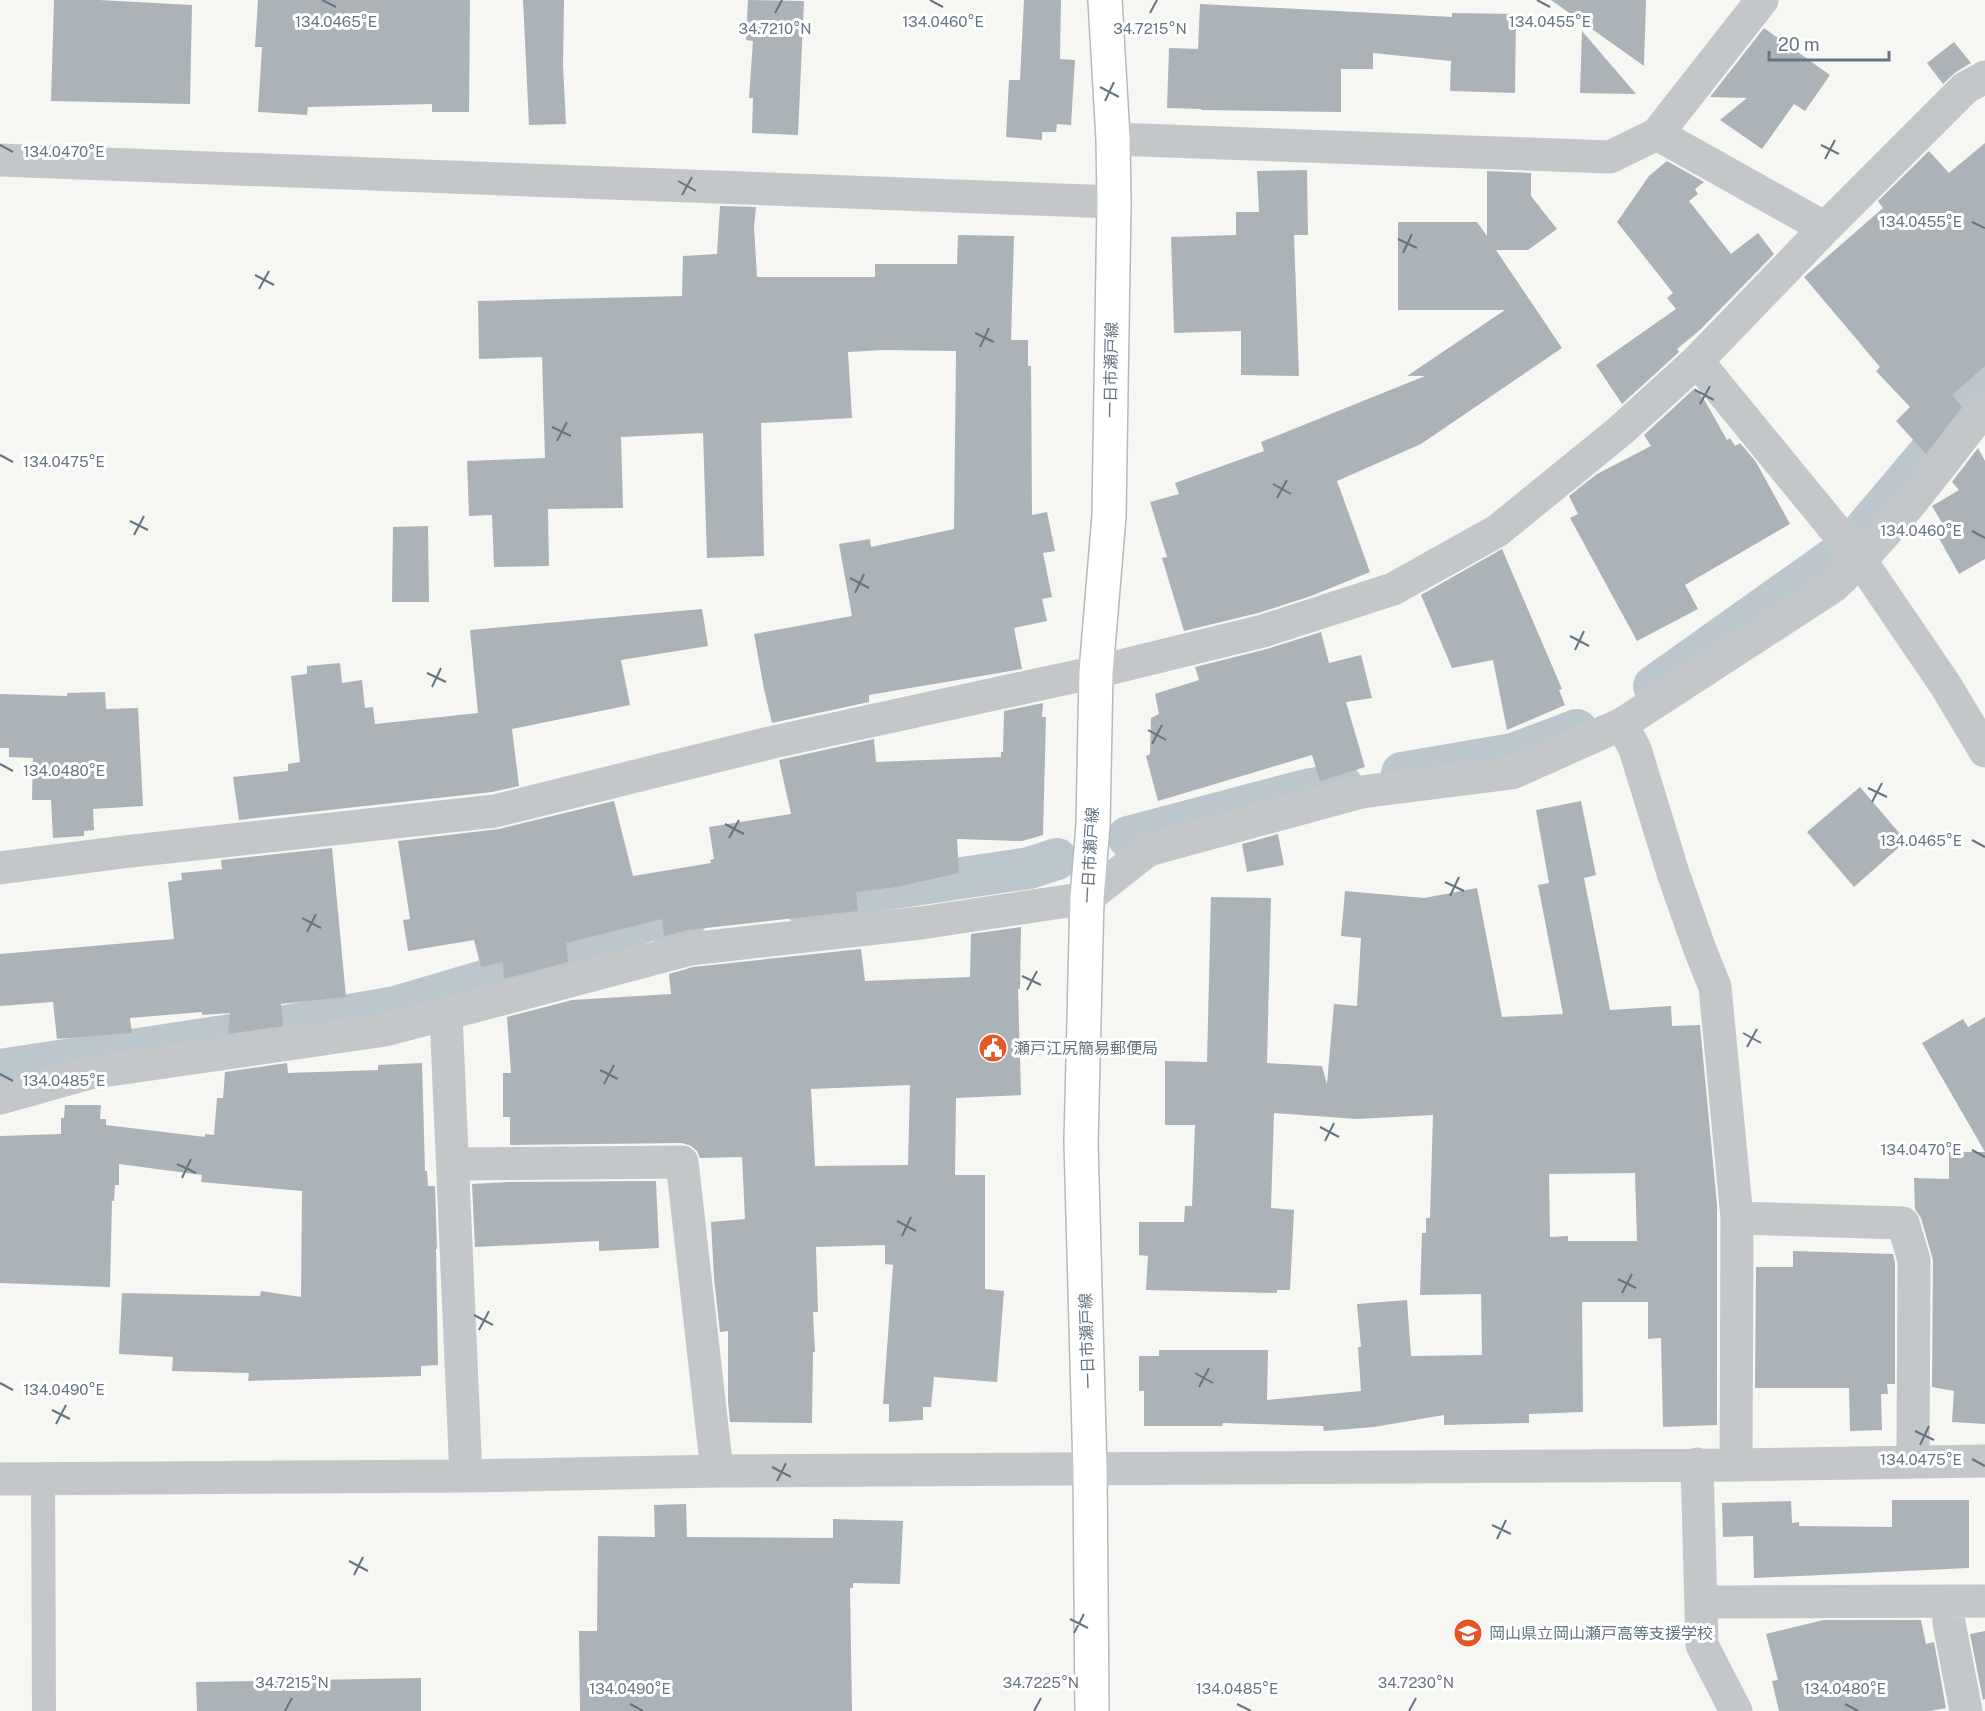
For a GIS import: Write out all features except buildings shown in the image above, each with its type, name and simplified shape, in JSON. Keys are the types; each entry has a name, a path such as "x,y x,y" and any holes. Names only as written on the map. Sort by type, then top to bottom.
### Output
{"main road":[{"name":"一日市瀬戸線","path":"1092,1711 1090,1470 1081,1142 1087,898 1093,825 1096,672 1109,516 1114,202 1113,139 1105,0"}],"street":[{"path":"1113,139 1610,157 1657,134 1762,0"},
{"path":"0,868 495,811 781,741 1096,672 1263,631 1393,589 1497,531 1620,431 1697,361 1825,228 1965,88 1985,77"},
{"path":"1657,134 1825,228"},
{"path":"0,160 1114,202"},
{"path":"1697,361 1861,561 1946,686 1985,751"},
{"path":"0,1098 89,1073 385,1030 690,949 921,923 1087,898 1148,850 1361,792 1512,773 1622,724 1834,586 1861,561 1917,496 1985,408"},
{"path":"1622,724 1635,749 1673,873 1715,987 1737,1218 1736,1465"},
{"path":"446,1015 466,1476"},
{"path":"454,1164 682,1162 717,1471"},
{"path":"1737,1218 1903,1224 1914,1260 1913,1461"},
{"path":"0,1479 1985,1461"},
{"path":"1697,1464 1702,1645 1736,1711"},
{"path":"1701,1602 1985,1601"},
{"path":"1948,1602 1949,1623 1966,1711"}],"lane":[{"path":"43,1479 44,1711"}],"waterway":[{"path":"1860,535 1985,387"},
{"path":"1654,686 1837,556"},
{"path":"1402,773 1513,754 1577,730"},
{"path":"1128,837 1306,790 1341,784"},
{"path":"801,902 1029,868 1057,859"},
{"path":"0,1070 396,1007 524,969 646,921 688,916"}],"place":[{"name":"瀬戸江尻簡易郵便局","path":"993,1048"},
{"name":"岡山県立岡山瀬戸高等支援学校","path":"1468,1633"}]}
